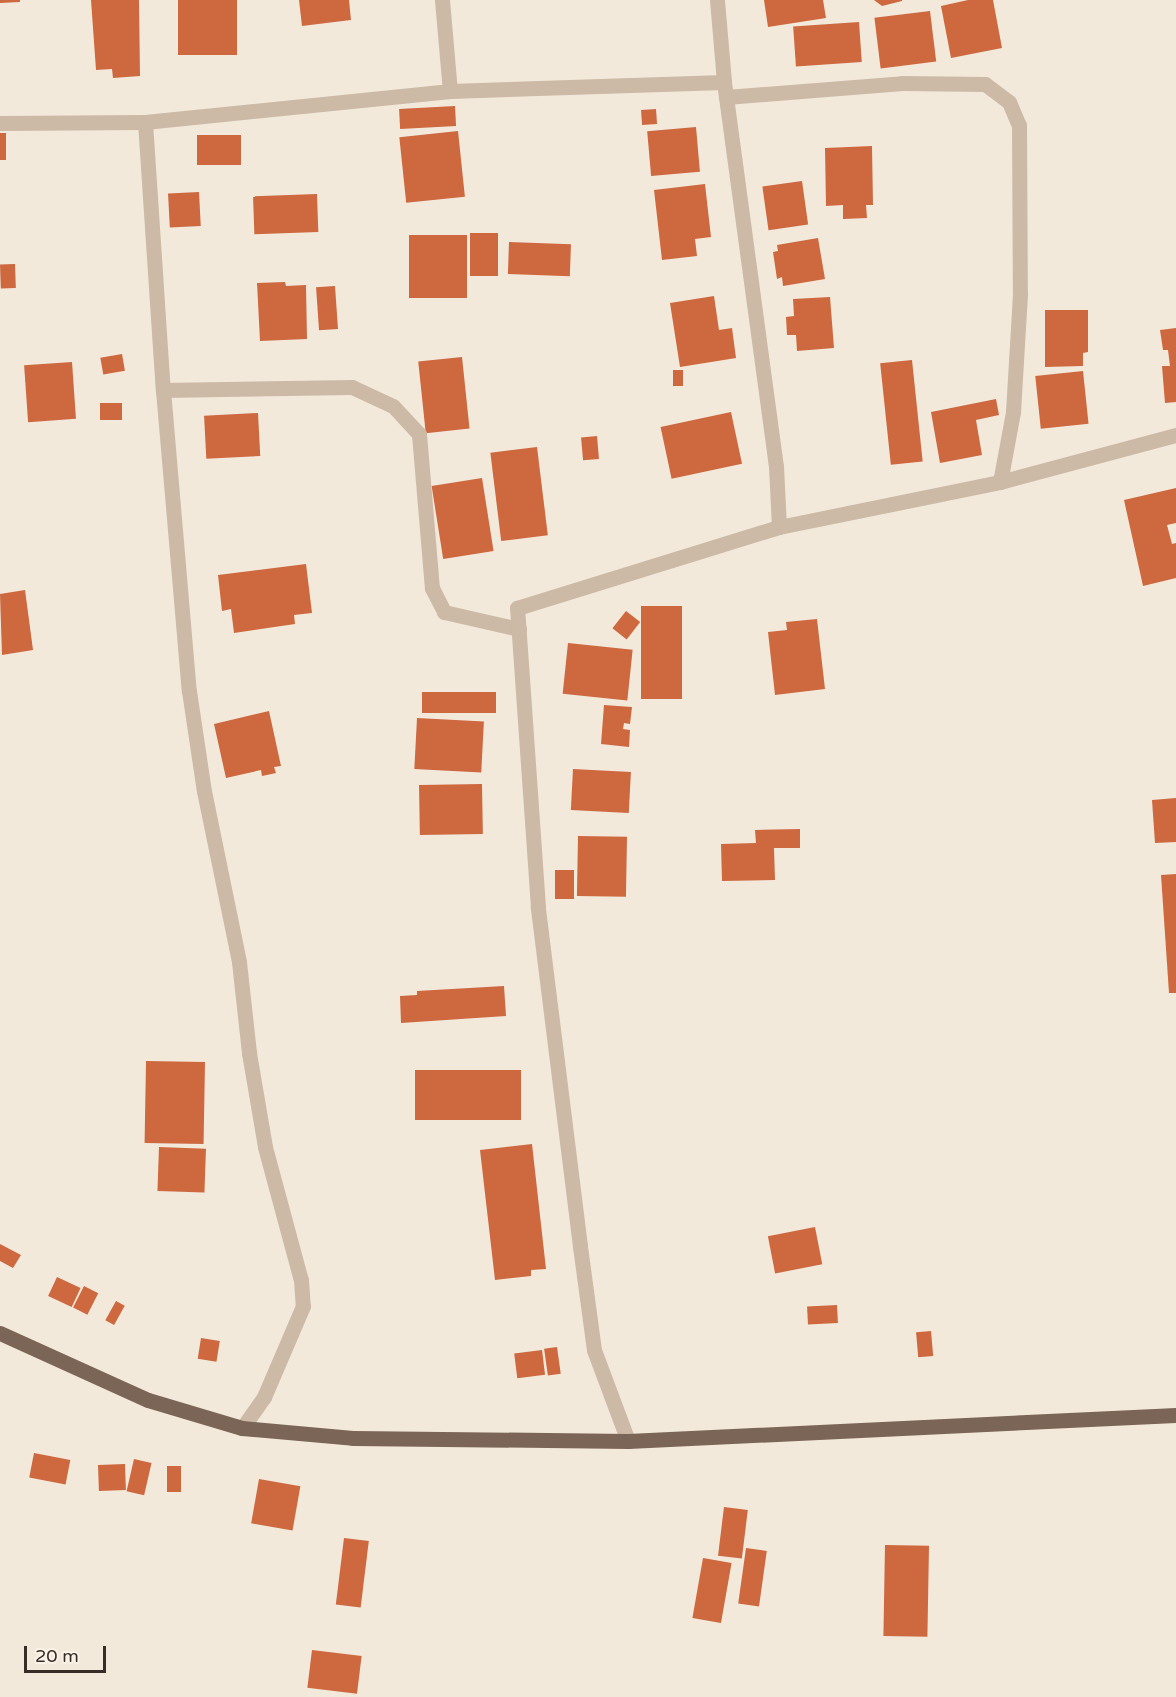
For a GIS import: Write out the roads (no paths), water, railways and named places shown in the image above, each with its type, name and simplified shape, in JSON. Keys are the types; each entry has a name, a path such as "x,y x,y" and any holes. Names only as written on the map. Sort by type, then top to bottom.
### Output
{"main road":[{"path":"0,1334 148,1400 242,1428 353,1438 628,1442 1176,1414"}],"street":[{"path":"442,0 450,91"},
{"path":"717,0 725,90 776,466 780,527"},
{"path":"0,123 145,122 450,91 725,90 902,83 986,84 1009,102 1019,125 1020,294 1012,412 1000,482"},
{"path":"145,122 163,390 189,691 202,780 239,962 249,1053 265,1147 301,1280 303,1306 264,1398 242,1428"},
{"path":"163,390 352,387 393,406 419,434 432,588 444,612 519,629"},
{"path":"628,1442 594,1350 580,1246 538,907 517,608 535,599 780,527 1000,482 1176,435"}]}
